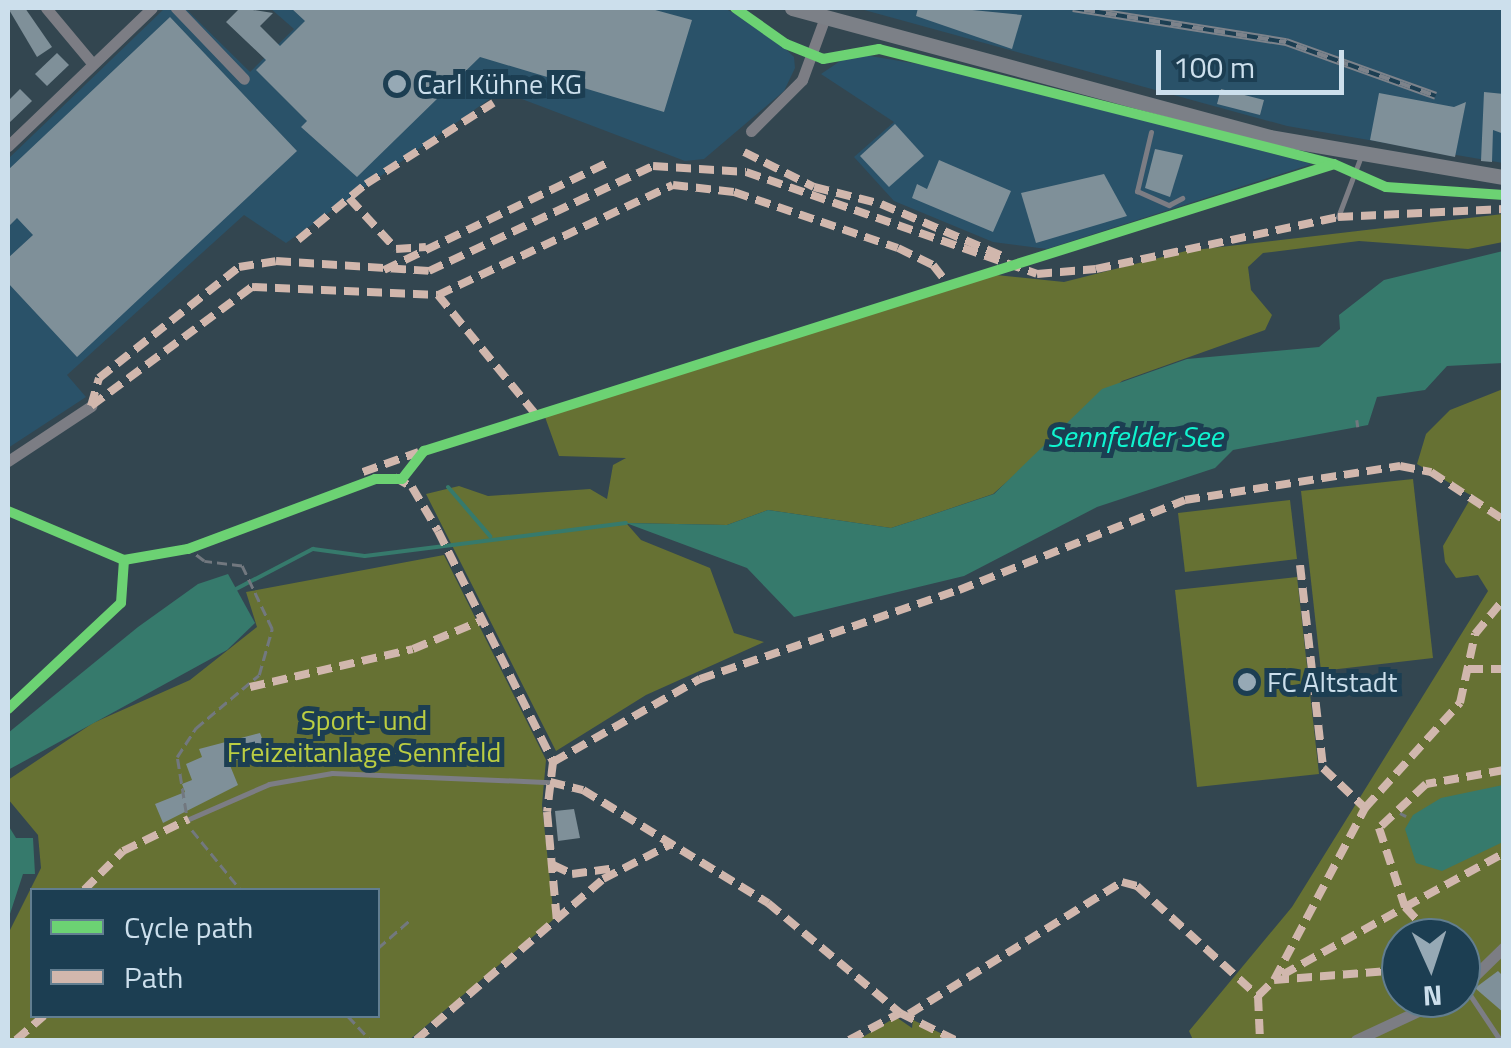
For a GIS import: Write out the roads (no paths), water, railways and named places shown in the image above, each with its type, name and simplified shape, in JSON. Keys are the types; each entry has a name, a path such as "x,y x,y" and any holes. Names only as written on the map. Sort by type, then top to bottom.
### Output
{"main road":[{"path":"792,8 1128,103 1361,156 1504,176"}],"street":[{"path":"46,8 92,63"},
{"path":"8,146 152,8"},
{"path":"176,8 244,79"},
{"path":"752,131 802,80 825,18"},
{"path":"8,459 91,406"},
{"path":"1481,970 1504,947"},
{"path":"1356,1040 1403,1018"}],"lane":[{"path":"1151,132 1137,191 1169,205 1182,198"},
{"path":"1338,217 1361,156"},
{"path":"189,819 269,784 332,772 550,782"},
{"path":"1481,1013 1500,1040"}],"water":[{"name":"Sennfelder See","path":"1503,251 1503,363 1447,366 1425,390 1377,397 1368,425 1233,450 1215,468 1097,507 964,576 794,617 747,568 626,523 727,525 768,510 891,528 994,494 1102,389 1187,359 1319,347 1340,329 1339,315 1384,280"},
{"path":"228,574 255,623 227,650 8,770 8,733 138,627 198,584"},
{"path":"1503,785 1503,842 1442,871 1416,863 1405,829 1413,815 1441,798"},
{"path":"8,825 16,838 33,838 35,874 23,874 8,920"}],"waterway":[{"path":"448,487 490,536"},
{"name":"Sennfelder See","path":"236,589 313,549 365,556 626,523"}],"railway":[{"path":"1073,8 1286,42 1436,96"}],"place":[{"name":"Carl Kühne KG","path":"397,84"},
{"name":"FC Altstadt","path":"1247,682"}],"park label":[{"name":"Sport- und Freizeitanlage Sennfeld","path":"364,736"}]}
